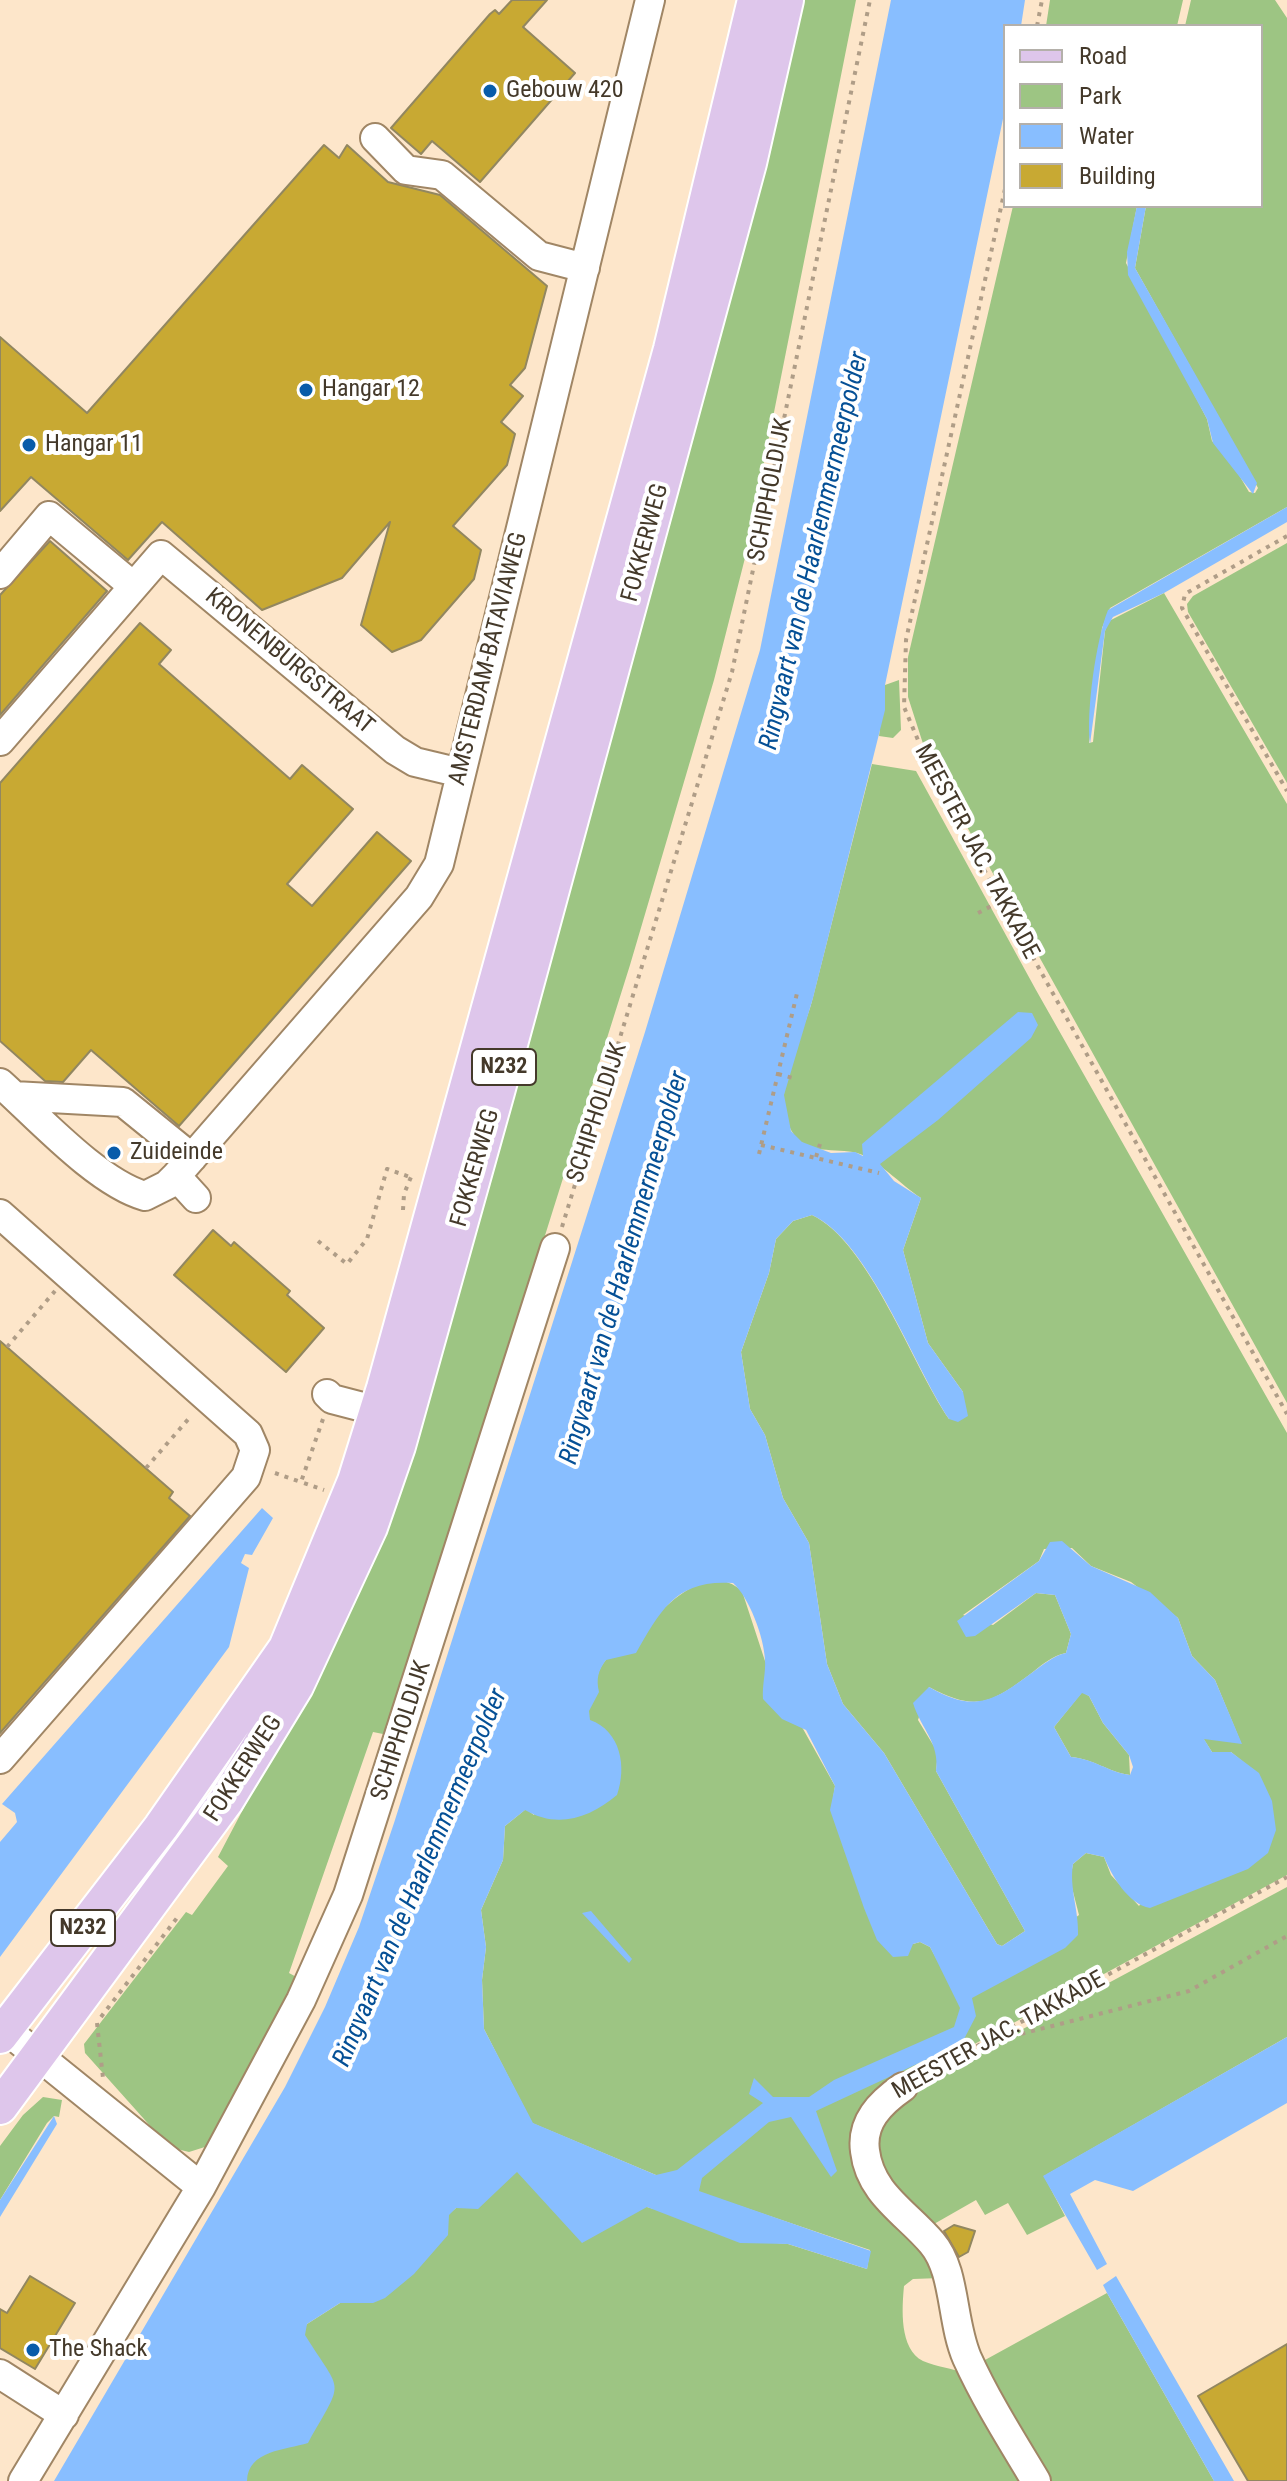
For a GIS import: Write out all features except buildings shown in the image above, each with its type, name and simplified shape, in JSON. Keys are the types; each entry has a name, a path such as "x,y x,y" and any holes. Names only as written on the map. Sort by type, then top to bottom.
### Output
{"main road":[{"name":"FOKKERWEG","path":"3,2032 161,1827 286,1648 355,1481 378,1411 671,349 755,0"},
{"name":"FOKKERWEG","path":"0,2107 226,1801 296,1686 370,1527 398,1446 501,1077 749,163 786,0"}],"street":[{"name":"AMSTERDAM-BATAVIAWEG","path":"7,1090 124,1190 145,1196 167,1185 419,897 439,864 650,0"},
{"path":"375,138 406,170 442,175 539,256 585,268"},
{"path":"0,574 49,516 133,586 0,741"},
{"name":"KRONENBURGSTRAAT","path":"133,586 161,555 395,750 415,762 461,773"},
{"path":"7,1090 123,1102 184,1167 196,1198"},
{"path":"0,1214 248,1434 255,1450 246,1477 0,1759"},
{"name":"SCHIPHOLDIJK","path":"23,2481 201,2187 301,2000 348,1895 555,1248"},
{"path":"327,1394 332,1399 378,1411"},
{"path":"3,2032 39,2054 201,2187"},
{"name":"MEESTER JAC. TAKKADE","path":"903,2087 875,2111 864,2132 871,2174 882,2193 933,2244 949,2274 953,2319 967,2358 1036,2481"},
{"path":"0,2374 64,2415"}],"path":[{"name":"SCHIPHOLDIJK","path":"555,1248 732,672 870,0"},
{"path":"1037,24 1042,0"},
{"name":"MEESTER JAC. TAKKADE","path":"1003,198 906,640 902,673 904,707 937,785 1287,1414"},
{"path":"1287,536 1185,594 1182,608 1287,791"},
{"path":"978,913 1001,901"},
{"path":"759,1154 798,989"},
{"path":"778,1074 793,1078"},
{"path":"816,1158 820,1144"},
{"path":"761,1145 879,1173"},
{"path":"318,1241 347,1264 367,1239 387,1169 411,1177"},
{"path":"7,1347 69,1275"},
{"path":"146,1468 207,1397"},
{"path":"275,1473 301,1482"},
{"name":"MEESTER JAC. TAKKADE","path":"903,2087 1287,1877"},
{"path":"1000,2032 1013,2036 1189,1991 1287,1936"}],"green space":[{"path":"800,0 856,0 745,558 714,680 630,965 388,1735 373,1732 289,1973 300,1979 208,2146 189,2152 169,2147 85,2053 84,2044 186,1912 192,1915 228,1866 218,1857 289,1722"},
{"path":"1050,0 1183,0 1177,24 1046,24"},
{"path":"1191,0 1275,0 1287,18 1287,507 1110,608 1102,628 1089,743 1093,742 1105,631 1109,621 1164,593 1287,804 1287,1403 926,753 908,697 908,657 1013,208 1137,208 1126,263 1207,419 1212,441 1232,463 1249,492 1255,493 1258,488 1135,268 1146,208 1263,208 1263,24 1185,24"},
{"path":"1287,543 1287,783 1188,612 1187,604 1193,596"},
{"path":"899,680 901,730 893,738 879,736 885,685"},
{"path":"872,764 916,771 1287,1433 1287,1875 895,2087 857,2140 923,2243 940,2278 913,2279 904,2286 904,2327 910,2347 923,2361 966,2374 1025,2481 218,2481 307,2324 340,2303 456,2208 518,2171 788,2244 867,2269 870,2250 687,2188 532,2123 484,2029 482,1980 486,1947 481,1910 503,1860 505,1826 526,1809 534,1815 607,1658 673,1600 700,1584 714,1581 728,1583 742,1591 765,1661 835,1786 832,1805 913,1944 920,1942 930,1947 962,2004 1079,1915 1070,1880 1073,1864 1086,1853 1104,1857 1111,1875 1139,1906 1242,1761 1231,1752 1212,1752 1203,1738 1241,1743 1215,1680 1192,1656 1178,1618 1131,1582 1091,1566 1072,1548 1044,1549 1039,1561 963,1615 993,1625 1036,1593 1055,1595 1071,1634 1066,1653 1048,1661 1006,1691 983,1701 959,1700 929,1687 918,1720 938,1753 936,1771 1025,1931 1002,1946 997,1944 884,1753 843,1704 827,1664 809,1543 783,1498 765,1435 750,1409 741,1352 769,1273 776,1239 793,1221 812,1215 833,1229 871,1277 949,1419 963,1392 928,1343 903,1250 921,1198 864,1156 805,1144 791,1130 784,1108 788,1071 812,1001"},
{"path":"1082,1692 1089,1696 1103,1723 1129,1755 1130,1775 1071,1757 1054,1727"},
{"path":"1287,1887 1287,2037 1044,2176 1065,2216 1027,2235 1008,2203 985,2215 976,2200 934,2224 875,2171 872,2129 902,2094"},
{"path":"43,2097 62,2100 59,2117 54,2116 47,2123 0,2200 0,2146 23,2115"},
{"path":"1107,2293 1214,2481 1044,2481 981,2371 985,2360"}],"water":[{"name":"Ringvaart van de Haarlemmermeerpolder","path":"891,0 1025,0 1021,24 1003,24 1003,119 885,685 885,710 813,998 784,1095 791,1131 802,1142 831,1153 855,1152 863,1156 862,1144 1018,1012 1032,1013 1038,1025 1031,1038 938,1120 880,1164 894,1181 921,1198 903,1250 928,1343 963,1392 968,1416 958,1422 949,1419 871,1277 833,1229 812,1215 793,1221 776,1239 769,1273 741,1352 750,1409 765,1435 783,1498 809,1543 827,1664 843,1704 884,1753 997,1944 1002,1946 1025,1931 936,1771 933,1744 913,1703 929,1687 971,1702 994,1697 1066,1653 1071,1634 1055,1595 1036,1593 975,1636 966,1637 957,1621 1039,1561 1050,1542 1062,1541 1091,1566 1150,1592 1178,1618 1192,1656 1215,1680 1242,1744 1204,1739 1212,1752 1231,1752 1259,1773 1272,1801 1276,1830 1268,1853 1248,1869 1150,1908 1128,1895 1104,1857 1086,1853 1073,1864 1078,1935 1065,1948 972,1998 976,2016 962,2043 816,2111 837,2171 831,2177 791,2117 769,2122 702,2178 699,2191 871,2251 867,2269 788,2244 740,2243 647,2207 582,2243 517,2172 478,2209 456,2208 449,2215 448,2235 414,2274 385,2298 373,2303 340,2303 307,2324 305,2335 327,2368 335,2387 308,2443 261,2457 249,2471 247,2481 54,2481 285,2087 325,2007 359,1927 645,1032 760,650","holes":["714,1583 733,1583 755,1618 762,1640 765,1665 763,1699 782,1719 806,1730 835,1786 830,1810 877,1940 893,1957 908,1956 913,1944 920,1942 930,1947 960,2008 954,2027 834,2080 809,2097 773,2097 754,2078 749,2094 763,2103 677,2170 656,2175 533,2123 484,2029 482,1980 486,1947 481,1910 503,1860 505,1826 525,1810 549,1819 584,1815 617,1795 621,1773 619,1751 609,1732 590,1720 589,1711 599,1692 598,1675 606,1660 636,1653 663,1610 684,1592","1082,1693 1089,1696 1103,1723 1129,1755 1133,1767 1130,1775 1071,1757 1054,1727"]},
{"path":"1137,208 1146,208 1135,268 1257,483 1253,494 1213,443 1207,419 1128,275 1127,252"},
{"path":"1287,507 1287,522 1164,593 1113,617 1105,631 1090,744 1093,676 1108,610"},
{"path":"262,1508 273,1518 252,1555 245,1554 241,1563 249,1568 229,1647 0,1957 0,1842 17,1822 15,1813 2,1804"},
{"path":"591,1911 632,1959 629,1963 582,1913"},
{"path":"1287,2037 1287,2103 1133,2191 1095,2180 1070,2194 1107,2264 1097,2270 1043,2176"},
{"path":"54,2116 57,2124 0,2217 0,2200"},
{"path":"1116,2276 1234,2481 1214,2481 1103,2285"}],"place":[{"name":"Gebouw 420","path":"490,91"},
{"name":"Hangar 12","path":"306,390"},
{"name":"Hangar 11","path":"29,445"},
{"name":"Zuideinde","path":"114,1153"},
{"name":"The Shack","path":"33,2350"}]}
